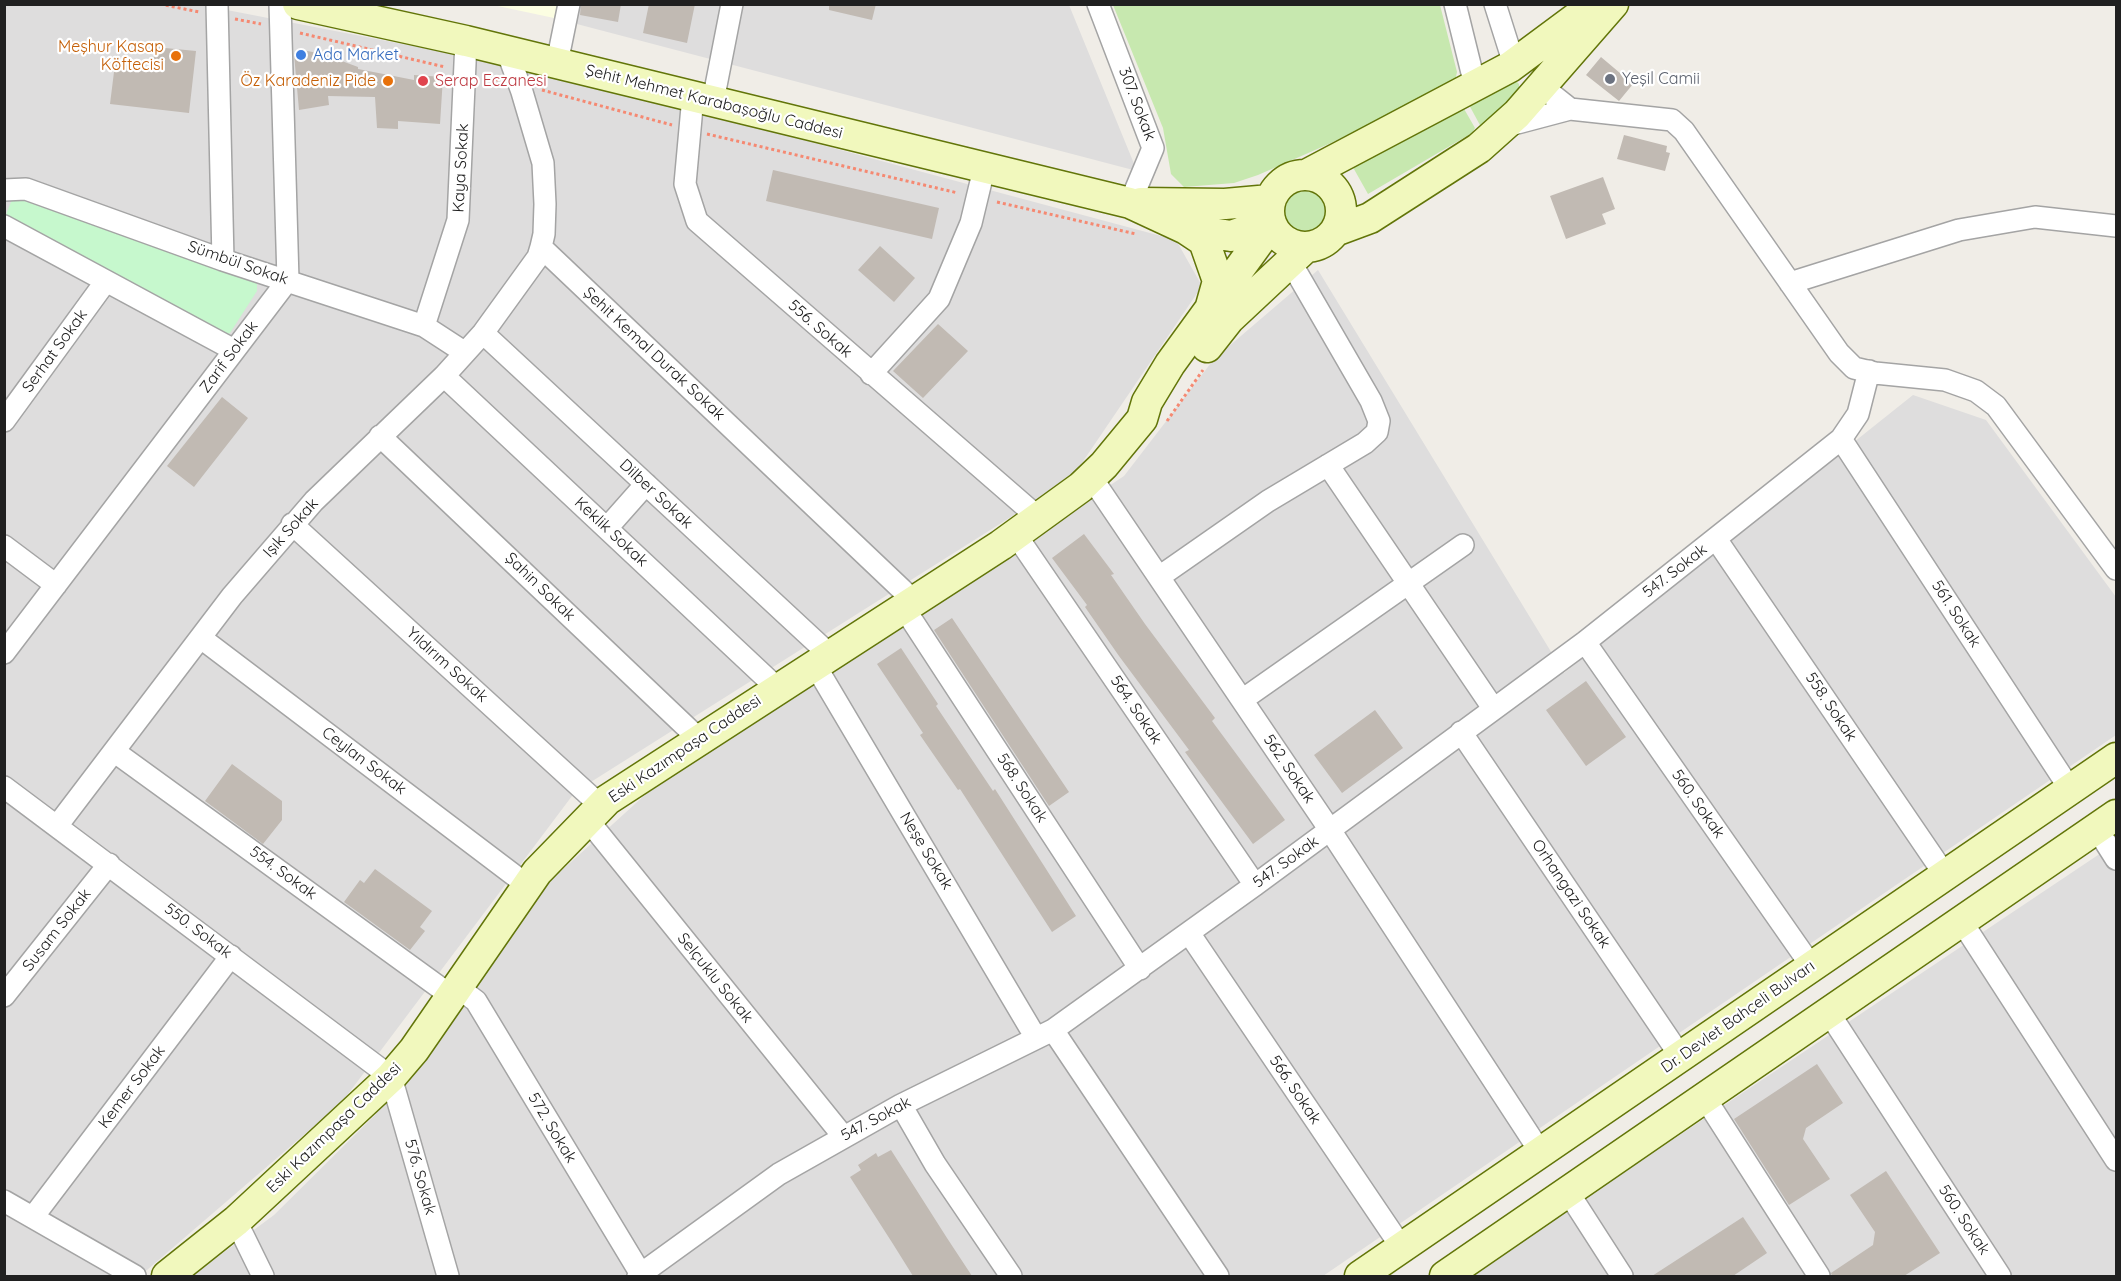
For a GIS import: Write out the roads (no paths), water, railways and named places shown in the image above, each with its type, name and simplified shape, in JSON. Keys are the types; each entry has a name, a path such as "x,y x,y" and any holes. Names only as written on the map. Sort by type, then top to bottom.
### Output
{"street":[{"path":"217,4 223,260"},
{"path":"280,4 288,280"},
{"name":"Şehit Mehmet Karabaşoğlu Caddesi","path":"298,4 466,40 1130,203 1186,229"},
{"path":"556,63 569,4"},
{"name":"556. Sokak","path":"732,4 703,99 685,184 698,221 871,374 1028,527"},
{"name":"307. Sokak","path":"1098,4 1153,148 1130,203"},
{"path":"1455,4 1475,85"},
{"path":"1495,4 1514,64 1570,109"},
{"path":"1186,229 1231,236 1271,216 1284,182 1306,175 1514,64 1594,4"},
{"path":"1335,231 1370,218 1479,148 1541,86 1613,4"},
{"name":"Kaya Sokak","path":"424,326 458,219 466,40"},
{"path":"507,51 543,163 545,214 541,247"},
{"path":"1502,127 1570,109 1672,120 1684,131 1839,353 1854,368 1945,380 1976,391 1996,406 2116,569"},
{"path":"871,374 939,299 971,223 984,168"},
{"path":"1290,262 1327,240 1335,231 1341,213 1337,195 1324,181 1306,175"},
{"name":"Sümbül Sokak","path":"5,189 26,189 223,260 424,326 464,352"},
{"name":"Şehit Mehmet Karabaşoğlu Caddesi","path":"1130,203 1225,204 1271,216"},
{"path":"1159,577 1268,501 1365,443 1377,432 1378,421 1371,401 1290,262 1285,242 1271,216"},
{"name":"Eski Kazımpaşa Caddesi","path":"1154,421 1147,402 1170,364 1209,312 1271,216"},
{"path":"1790,283 1959,230 2035,217 2116,226"},
{"path":"4,226 234,350"},
{"path":"1186,229 1204,241 1215,266 1218,281 1209,312"},
{"name":"Işık Sokak","path":"57,826 232,596 292,524 444,376 483,333 538,257 541,247"},
{"name":"Şehit Kemal Durak Sokak","path":"541,247 909,604"},
{"name":"Eski Kazımpaşa Caddesi","path":"167,1276 236,1221 391,1077 414,1050 527,885 594,813 638,778 1028,527 1091,477 1154,421 1159,411 1228,319 1290,262"},
{"name":"Zarif Sokak","path":"4,653 288,280"},
{"name":"Serhat Sokak","path":"4,421 106,281"},
{"name":"Dilber Sokak","path":"483,333 646,484 823,660"},
{"name":"547. Sokak","path":"640,1276 779,1174 901,1105 1045,1034 1140,969 1330,830 1585,642 1841,439 1858,414 1869,371"},
{"name":"Keklik Sokak","path":"444,376 777,688"},
{"name":"Şahin Sokak","path":"380,436 699,739"},
{"name":"561. Sokak","path":"1841,439 2070,789"},
{"path":"1328,465 1493,708"},
{"name":"562. Sokak","path":"1091,477 1330,830 1541,1153"},
{"path":"607,528 646,484"},
{"name":"Yıldırım Sokak","path":"292,524 594,813"},
{"name":"564. Sokak","path":"1028,527 1255,885"},
{"name":"558. Sokak","path":"1716,540 1945,875"},
{"path":"1242,700 1463,545"},
{"path":"4,546 56,585"},
{"name":"568. Sokak","path":"909,604 1140,969"},
{"name":"Ceylan Sokak","path":"201,638 527,885"},
{"name":"560. Sokak","path":"1585,642 1812,966"},
{"name":"Neşe Sokak","path":"823,660 1045,1034 1218,1276"},
{"name":"Orhangazi Sokak","path":"1461,732 1681,1057"},
{"name":"554. Sokak","path":"115,752 453,991"},
{"name":"Dr. Devlet Bahçeli Bulvarı","path":"1360,1276 2116,758"},
{"name":"550. Sokak","path":"4,787 391,1077"},
{"name":"Selçuklu Sokak","path":"594,813 843,1137"},
{"path":"1445,1276 2107,822 2116,859"},
{"name":"Susam Sokak","path":"4,996 109,864"},
{"path":"1962,922 2116,1160"},
{"name":"566. Sokak","path":"1189,933 1402,1248"},
{"name":"Kemer Sokak","path":"33,1217 231,956"},
{"name":"572. Sokak","path":"453,991 476,1001 640,1276"},
{"name":"560. Sokak","path":"1829,1013 2000,1276"},
{"name":"576. Sokak","path":"391,1077 448,1276"},
{"path":"1705,1098 1819,1276"},
{"path":"901,1105 935,1164 1011,1276"},
{"path":"1568,1192 1622,1276"},
{"path":"4,1201 135,1276"},
{"path":"236,1221 263,1276"}],"place":[{"name":"Ada Market","path":"301,55"},
{"name":"Meşhur Kasap Köftecisi","path":"176,56"},
{"name":"Yeşil Camii","path":"1610,79"},
{"name":"Öz Karadeniz Pide","path":"388,81"},
{"name":"Serap Eczanesi","path":"423,81"}]}
